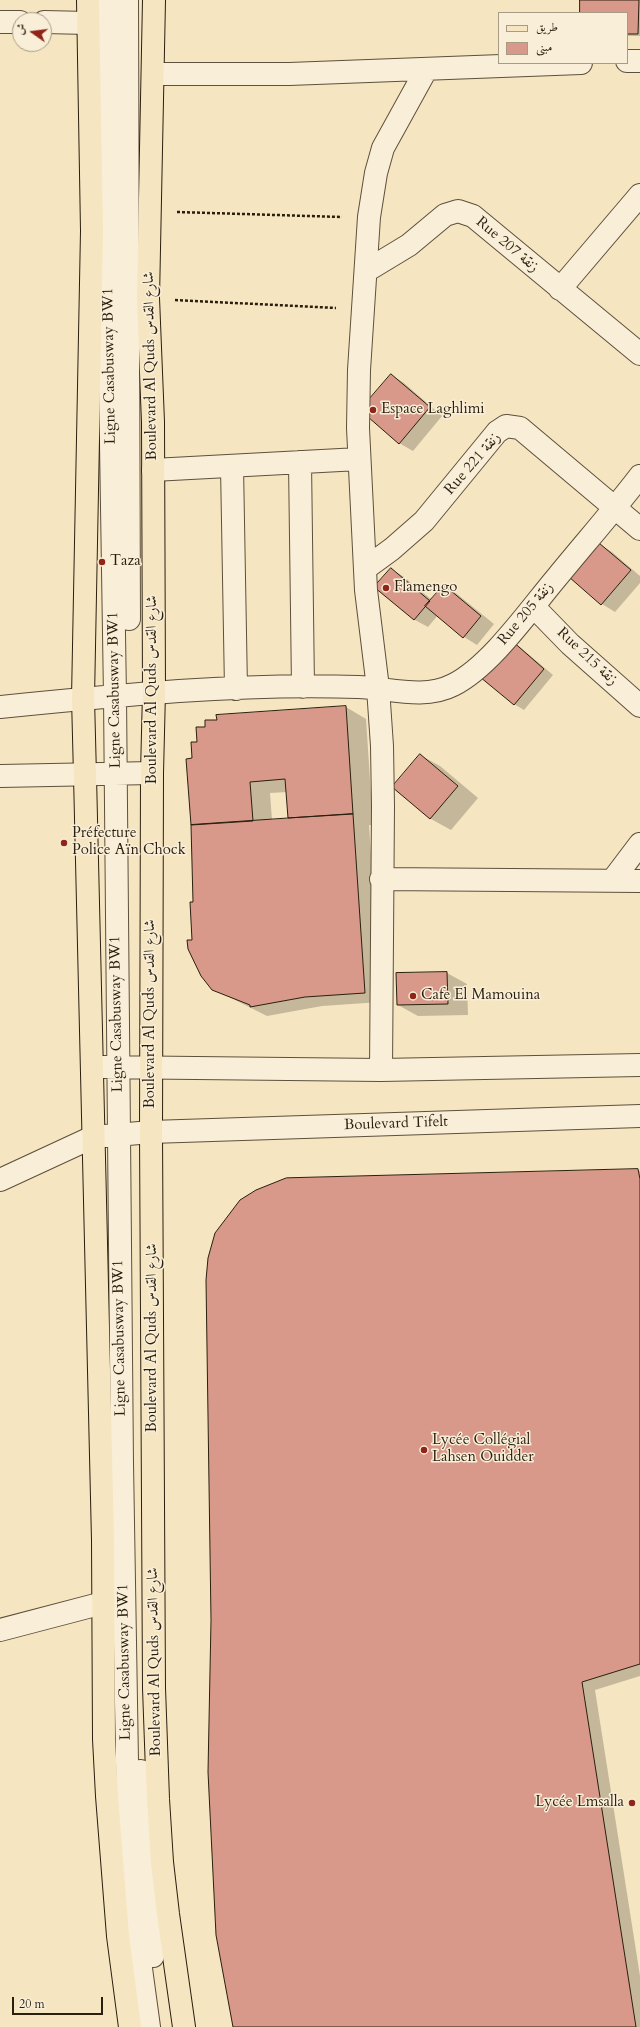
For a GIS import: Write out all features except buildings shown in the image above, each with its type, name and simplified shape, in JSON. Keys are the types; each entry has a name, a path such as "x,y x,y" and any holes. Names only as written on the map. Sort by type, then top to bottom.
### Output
{"main road":[{"path":"88,0 92,231 83,698 84,776 94,1137 103,1540 103,1681 107,1796 118,1936 130,2027"},
{"name":"Boulevard Al Quds شارع القدس","path":"154,0 148,298 153,470 154,692 152,773 133,1068 133,1134 158,1798 168,1914 184,2027"}],"street":[{"name":"Ligne Casabusway BW1","path":"107,0 107,192 123,774 133,1068 139,1733 155,1996 161,2027"},
{"name":"Ligne Casabusway BW1","path":"122,695 127,0"},
{"path":"0,22 12,22"},
{"path":"52,22 88,23"},
{"path":"628,61 640,61"},
{"path":"153,74 289,74 559,64"},
{"path":"381,1070 381,879 383,806 378,688 366,590 359,459 358,402 369,218 376,172 383,148 426,70"},
{"path":"560,289 640,195"},
{"name":"Rue 207 زنقة","path":"366,271 409,245 445,215 458,210 473,216 640,354"},
{"name":"Rue 221 زنقة","path":"366,568 392,549 424,521 497,432 506,426 514,426 525,432 640,529"},
{"path":"153,470 359,459"},
{"path":"300,462 303,687"},
{"path":"232,466 236,689"},
{"name":"Rue 205 زنقة","path":"0,708 83,698 154,692 303,687 378,688 412,692 440,690 467,677 485,660 534,607 640,476"},
{"name":"Rue 215 زنقة","path":"534,607 570,644 640,706"},
{"path":"0,776 84,776 152,773"},
{"path":"612,881 640,844"},
{"path":"381,879 640,881"},
{"path":"92,1067 381,1070 640,1065"},
{"name":"Boulevard Tifelt","path":"0,1180 94,1137 133,1134 640,1116"},
{"name":"Ligne Casabusway BW1","path":"133,1134 122,1463 129,1881 149,2027"},
{"path":"0,1630 103,1603"}],"path":[{"path":"150,212 369,218"},
{"path":"148,298 363,310"}],"place":[{"name":"Espace Laghlimi","path":"373,410"},
{"name":"Taza","path":"102,562"},
{"name":"Flamengo","path":"386,588"},
{"name":"Préfecture Police Aïn Chock","path":"64,843"},
{"name":"Cafe El Mamouina","path":"413,996"},
{"name":"Lycée Collégial Lahsen Ouidder","path":"424,1450"},
{"name":"Lycée Lmsalla","path":"632,1803"}]}
